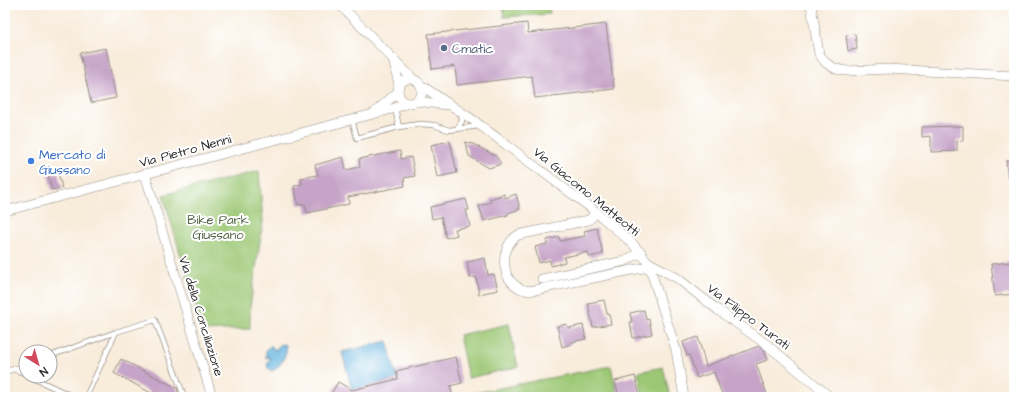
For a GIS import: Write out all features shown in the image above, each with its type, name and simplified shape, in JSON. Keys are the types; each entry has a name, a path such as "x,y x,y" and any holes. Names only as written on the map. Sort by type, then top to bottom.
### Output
{"street":[{"path":"340,5 412,78 422,86 422,94 412,102 401,99 392,58"},
{"path":"811,5 819,54 826,63 836,69 849,71 888,69 1014,76"},
{"path":"398,89 404,80 412,78"},
{"name":"Via Giacomo Matteotti","path":"422,86 482,126 595,211 641,252 649,265 676,350 684,397"},
{"name":"Via Pietro Nenni","path":"372,114 398,89"},
{"name":"Via Pietro Nenni","path":"5,211 372,114 412,102"},
{"name":"Via Giacomo Matteotti","path":"412,102 455,108"},
{"name":"Via della Conciliazione","path":"145,174 212,397"},
{"path":"595,211 593,216 588,220 518,235 512,239 506,252 504,262 505,271 513,284 526,290 535,290 649,265"},
{"path":"542,279 625,261 641,252"},
{"name":"Via Filippo Turati","path":"649,265 678,278 718,310 766,344 830,397"}],"lane":[{"path":"394,108 399,127"},
{"path":"455,108 462,116 462,121 457,129"},
{"path":"352,119 357,138 399,127 420,124 434,125 449,130 482,126"},
{"path":"58,353 116,332 155,320 184,396"},
{"path":"86,397 116,332"},
{"path":"5,372 18,368"},
{"path":"14,369 18,371"},
{"path":"47,384 74,397"}],"green space":[{"path":"503,5 548,5 550,14 504,17"},
{"name":"Bike Park Giussano","path":"259,171 263,222 250,307 250,329 203,331 163,195"},
{"path":"509,324 518,367 468,378 459,335"},
{"path":"611,366 618,397 467,397 466,395 515,385 518,383"},
{"path":"663,367 670,397 643,397 638,372"}],"water":[{"path":"387,341 397,379 352,390 342,352"},
{"path":"279,345 286,345 287,348 285,356 278,367 272,371 267,367 270,359 269,357 266,358 266,351 270,346 272,346 273,349 277,349"}],"building":[{"path":"527,23 528,33 606,24 614,89 535,98 532,76 457,85 455,66 432,69 428,34"},
{"path":"855,34 857,49 848,51 846,35"},
{"path":"106,48 116,98 91,103 80,53"},
{"path":"963,126 963,140 957,141 957,151 931,152 931,136 922,137 922,127"},
{"path":"450,141 457,173 437,177 431,145"},
{"path":"465,142 473,144 496,156 501,164 489,168 469,156"},
{"path":"400,151 401,159 411,157 415,176 404,178 405,186 348,197 349,204 307,213 305,204 298,205 294,186 302,184 301,178 318,175 315,165 343,157 346,170 360,167 359,159"},
{"path":"1014,160 1014,177 1008,178 1006,161"},
{"path":"58,173 62,188 52,190 48,175"},
{"path":"504,194 505,198 516,194 520,209 508,213 508,215 484,221 479,206 491,202 490,199"},
{"path":"466,199 469,210 466,210 470,226 455,229 457,235 446,238 441,217 432,219 430,207"},
{"path":"597,228 603,254 589,257 588,252 564,257 565,262 551,266 550,260 539,263 535,247 547,244 547,240 559,237 560,241 585,236 584,231"},
{"path":"485,258 488,275 494,274 498,290 479,294 476,277 470,278 467,262"},
{"path":"1011,262 1014,294 995,296 991,264"},
{"path":"604,300 611,324 593,327 588,303"},
{"path":"644,310 646,320 649,319 652,334 633,338 630,313"},
{"path":"567,324 568,328 583,325 586,339 571,342 571,344 562,347 557,326"},
{"path":"698,337 706,366 759,346 764,350 768,360 756,364 768,397 723,397 714,372 697,378 689,355 687,356 683,342"},
{"path":"456,357 462,383 450,386 453,397 329,397 338,382 352,390 398,379 396,371"},
{"path":"121,359 177,388 178,391 175,397 164,397 154,392 153,394 114,373"},
{"path":"635,376 640,397 619,397 615,381"}],"place":[{"name":"Cmatic","path":"444,48"},
{"name":"Mercato di Giussano","path":"31,161"}]}
